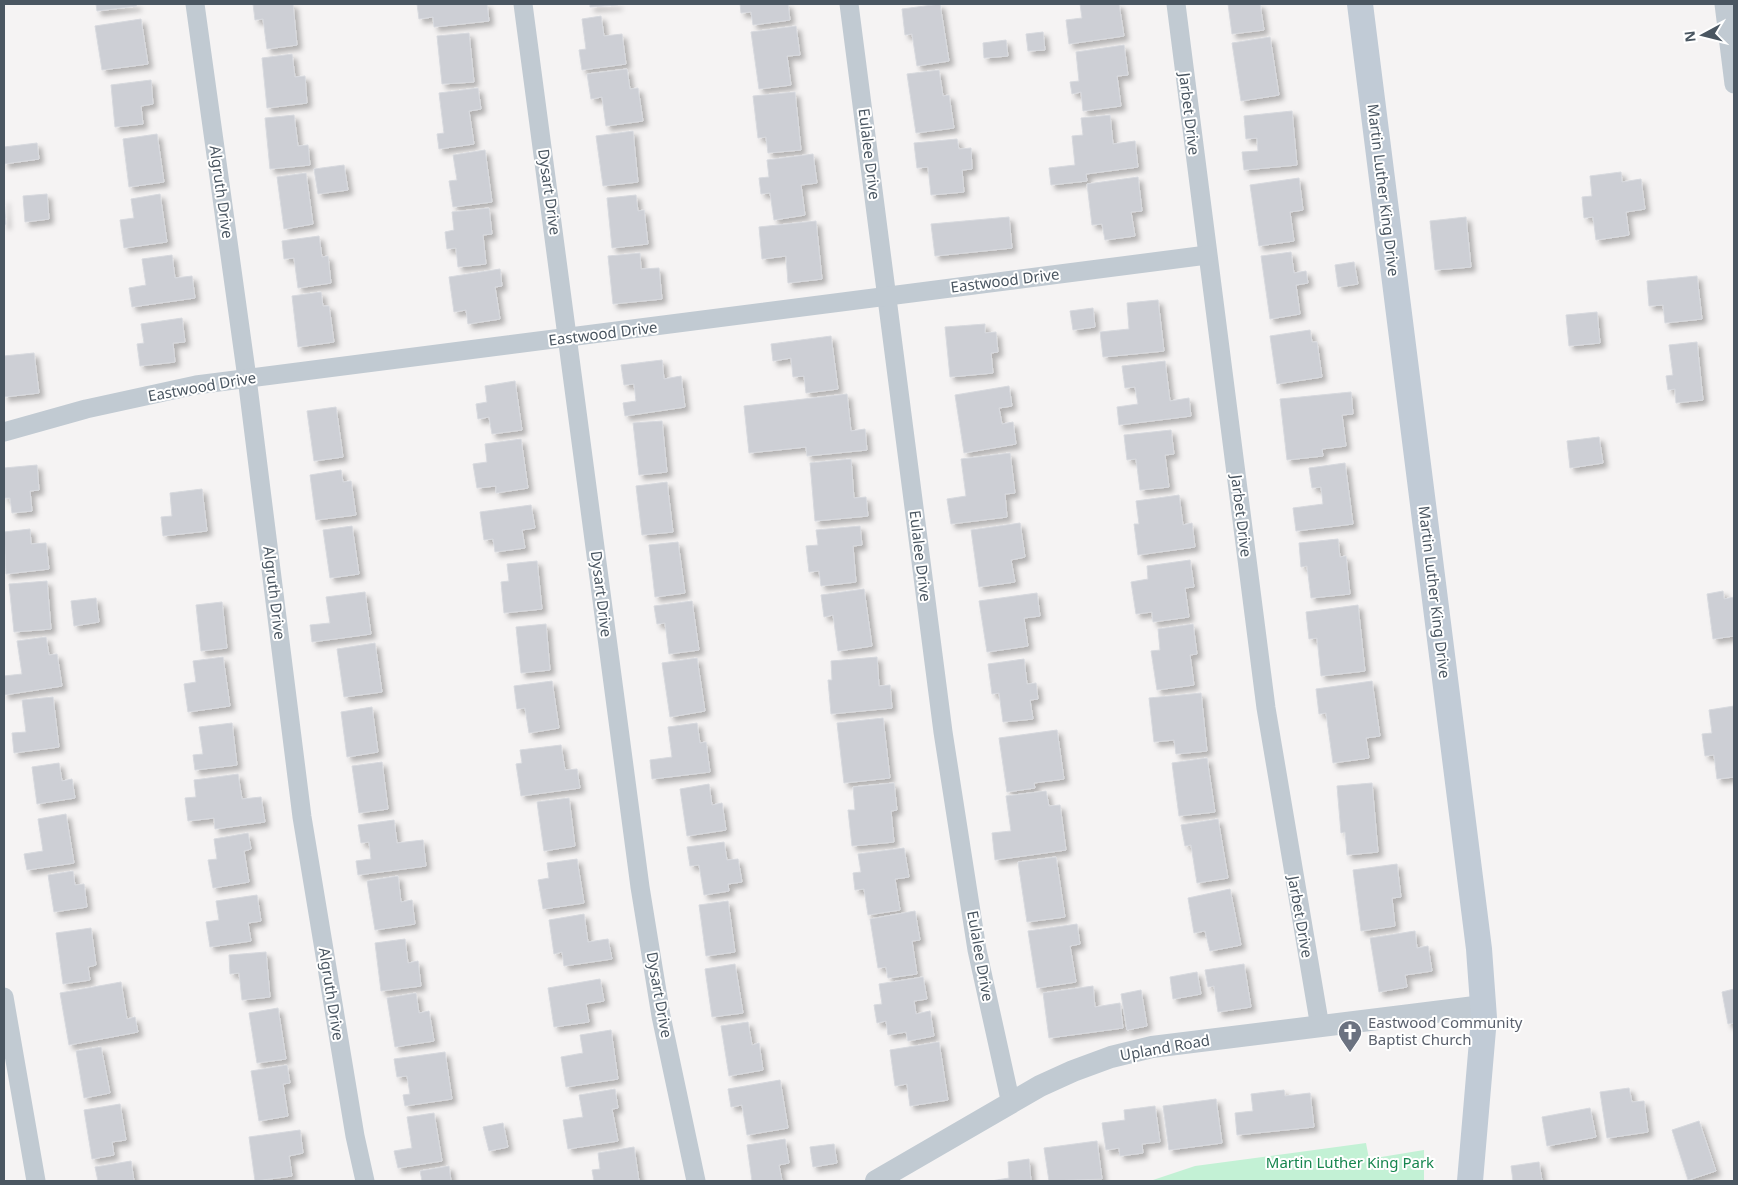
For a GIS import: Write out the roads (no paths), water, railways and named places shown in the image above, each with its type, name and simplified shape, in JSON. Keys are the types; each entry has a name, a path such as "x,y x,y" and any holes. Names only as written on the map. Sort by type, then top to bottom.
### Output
{"main road":[{"name":"Martin Luther King Drive","path":"1360,4 1478,939 1484,1006 1482,1054 1470,1181"}],"street":[{"name":"Algruth Drive","path":"195,4 247,378 302,817 350,1108 365,1181"},
{"name":"Dysart Drive","path":"524,4 569,338 623,771 661,1016 696,1181"},
{"name":"Eulalee Drive","path":"849,4 942,732 978,950 1011,1104"},
{"name":"Jarbet Drive","path":"1176,4 1266,708 1320,1026"},
{"path":"1724,4 1734,84"},
{"name":"Eastwood Drive","path":"4,432 86,409 196,385 1207,255"},
{"path":"4,997 36,1181"},
{"name":"Upland Road","path":"876,1181 1040,1086 1110,1057 1152,1047 1484,1006"}],"place":[{"name":"Eastwood Community Baptist Church","path":"1350,1053"}],"park label":[{"name":"Martin Luther King Park","path":"1350,1163"}]}
